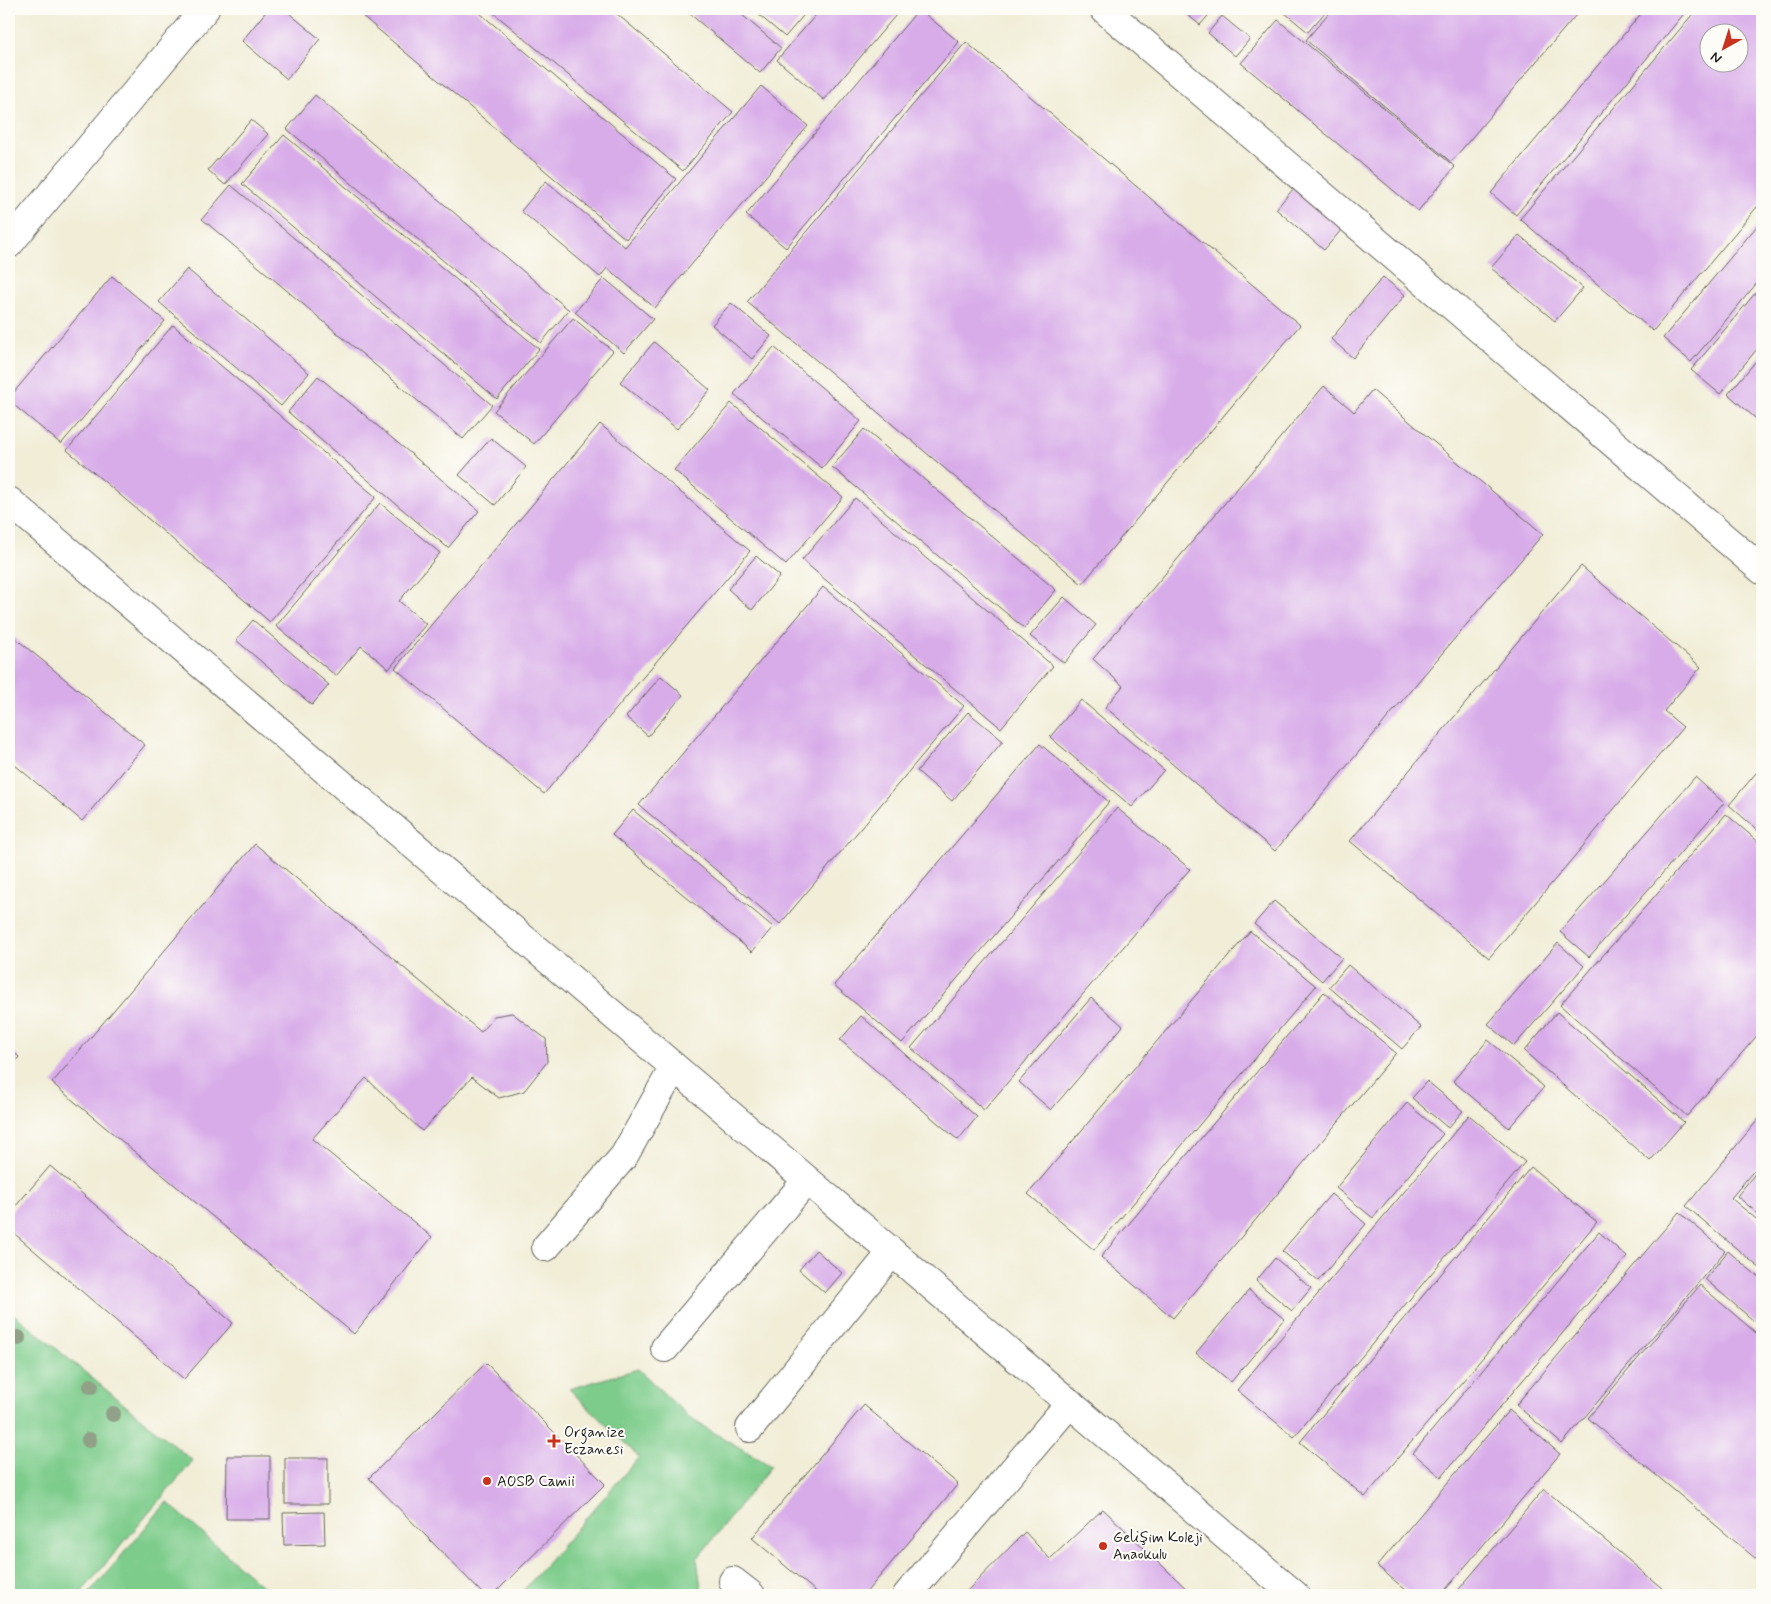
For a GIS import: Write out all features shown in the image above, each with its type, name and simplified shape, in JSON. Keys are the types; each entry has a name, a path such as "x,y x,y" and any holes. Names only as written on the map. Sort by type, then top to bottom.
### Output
{"street":[{"path":"9,244 205,9"},
{"path":"1104,9 1762,570"},
{"path":"9,501 1296,1595"},
{"path":"546,1247 624,1156 674,1067"},
{"path":"665,1348 807,1180"},
{"path":"750,1428 892,1252"},
{"path":"907,1595 1070,1403"}],"green space":[{"path":"9,1310 193,1461 79,1595 9,1595"},
{"path":"638,1369 691,1419 771,1466 697,1559 702,1595 521,1595 639,1457 569,1389"},
{"path":"167,1502 272,1595 88,1595"}],"building":[{"path":"268,9 284,9 320,39 287,79 242,41"},
{"path":"365,9 475,9 676,179 626,239 360,14"},
{"path":"489,9 611,9 733,112 683,171"},
{"path":"684,9 735,9 781,48 760,73"},
{"path":"752,9 809,9 785,37"},
{"path":"821,9 901,9 824,100 777,60"},
{"path":"919,9 959,42 786,248 746,215"},
{"path":"1180,9 1214,9 1200,25"},
{"path":"1280,9 1328,9 1308,32"},
{"path":"1332,9 1581,9 1451,162 1306,40"},
{"path":"1645,9 1688,9 1516,215 1491,193"},
{"path":"1697,9 1762,9 1762,201 1653,331 1520,219"},
{"path":"1222,16 1250,39 1235,56 1208,33"},
{"path":"1278,20 1455,167 1418,211 1241,63"},
{"path":"966,42 1300,325 1082,584 747,302"},
{"path":"761,86 808,126 655,308 607,268 600,277 521,211 546,181 625,247"},
{"path":"315,95 569,310 541,343 287,129"},
{"path":"251,120 268,134 225,185 208,170"},
{"path":"284,135 539,349 497,399 242,184"},
{"path":"231,185 492,405 463,439 202,219"},
{"path":"1295,187 1343,228 1324,250 1276,209"},
{"path":"1762,220 1762,277 1691,362 1663,338"},
{"path":"1519,235 1583,288 1555,321 1491,268"},
{"path":"187,269 309,373 281,406 159,302"},
{"path":"112,276 165,321 61,444 9,401 9,398"},
{"path":"1383,277 1405,295 1353,358 1331,339"},
{"path":"604,278 653,319 624,353 575,312"},
{"path":"1762,285 1762,343 1720,394 1691,370"},
{"path":"731,303 771,336 752,359 712,325"},
{"path":"573,318 613,351 534,444 494,411"},
{"path":"173,325 376,497 270,622 67,450"},
{"path":"654,342 710,390 677,429 620,382"},
{"path":"774,347 861,421 822,468 734,394"},
{"path":"1762,354 1762,424 1728,394"},
{"path":"318,376 479,511 448,548 288,412"},
{"path":"1324,386 1354,412 1372,390 1543,534 1275,851 1105,707 1123,686 1093,659"},
{"path":"731,403 843,497 786,565 674,470"},
{"path":"600,424 750,551 544,794 395,668"},
{"path":"864,429 1056,590 1024,628 832,467"},
{"path":"491,438 526,467 495,505 459,475"},
{"path":"855,498 1053,666 1001,728 802,560"},
{"path":"380,503 440,553 399,601 426,624 389,669 361,646 336,676 276,626"},
{"path":"756,556 780,576 752,610 728,589"},
{"path":"1581,566 1701,667 1664,711 1683,727 1489,958 1350,841"},
{"path":"823,587 964,706 780,924 639,805"},
{"path":"1064,597 1096,625 1064,663 1030,636"},
{"path":"253,620 329,685 312,705 236,640"},
{"path":"9,633 145,745 82,821 9,760"},
{"path":"661,676 683,695 648,736 626,717"},
{"path":"1081,700 1164,770 1132,807 1050,737"},
{"path":"968,712 1003,741 952,801 917,771"},
{"path":"1040,744 1109,802 902,1043 834,985"},
{"path":"1762,766 1762,834 1729,805"},
{"path":"1695,777 1724,803 1589,957 1560,932"},
{"path":"1117,808 1190,869 984,1110 911,1048"},
{"path":"633,810 773,927 752,952 612,835"},
{"path":"1726,814 1762,845 1762,1030 1687,1116 1560,1005"},
{"path":"255,844 481,1032 494,1016 512,1013 546,1039 547,1062 524,1091 499,1098 472,1077 422,1131 366,1078 312,1139 432,1237 354,1334 52,1083"},
{"path":"1274,901 1342,958 1322,981 1254,924"},
{"path":"1250,931 1316,986 1094,1250 1028,1194"},
{"path":"1558,943 1584,966 1514,1046 1488,1024"},
{"path":"1348,965 1421,1027 1402,1049 1329,987"},
{"path":"1324,992 1396,1053 1173,1318 1101,1257"},
{"path":"1091,998 1123,1026 1051,1110 1019,1082"},
{"path":"1557,1012 1684,1122 1650,1161 1524,1051"},
{"path":"861,1016 977,1117 958,1140 840,1040"},
{"path":"1488,1040 1544,1087 1509,1128 1453,1081"},
{"path":"9,1048 19,1057 9,1069"},
{"path":"1427,1081 1463,1111 1448,1128 1412,1098"},
{"path":"1407,1103 1443,1134 1373,1218 1336,1188"},
{"path":"1469,1115 1525,1162 1294,1437 1237,1390"},
{"path":"1762,1115 1762,1161 1731,1198 1762,1224 1762,1270 1686,1206"},
{"path":"1762,1165 1762,1217 1737,1196"},
{"path":"50,1166 233,1323 184,1379 9,1229 9,1214"},
{"path":"1531,1167 1597,1222 1365,1497 1300,1442"},
{"path":"1331,1194 1366,1224 1318,1281 1282,1251"},
{"path":"1679,1212 1725,1251 1562,1444 1516,1405"},
{"path":"1599,1232 1627,1257 1441,1477 1413,1453"},
{"path":"816,1250 842,1273 825,1293 799,1270"},
{"path":"1728,1251 1762,1280 1762,1328 1705,1279"},
{"path":"1275,1258 1311,1288 1292,1311 1256,1281"},
{"path":"1700,1285 1762,1338 1762,1564 1588,1418"},
{"path":"1249,1290 1284,1319 1231,1382 1196,1353"},
{"name":"AOSB Camii","path":"486,1363 605,1484 493,1595 484,1595 369,1478"},
{"path":"864,1405 958,1484 864,1595 820,1595 752,1538"},
{"path":"1509,1410 1560,1454 1441,1595 1412,1595 1377,1566"},
{"path":"227,1456 270,1456 270,1519 226,1519"},
{"path":"285,1458 328,1458 328,1504 285,1504"},
{"path":"1544,1489 1670,1595 1454,1595"},
{"name":"Gelişim Koleji Anaokulu","path":"1103,1509 1193,1595 963,1595 1025,1532 1050,1559"},
{"path":"324,1512 325,1544 284,1545 283,1513"}],"place":[{"name":"Organize Eczanesi","path":"554,1441"},
{"name":"AOSB Camii","path":"487,1481"},
{"name":"Gelişim Koleji Anaokulu","path":"1103,1546"}]}
